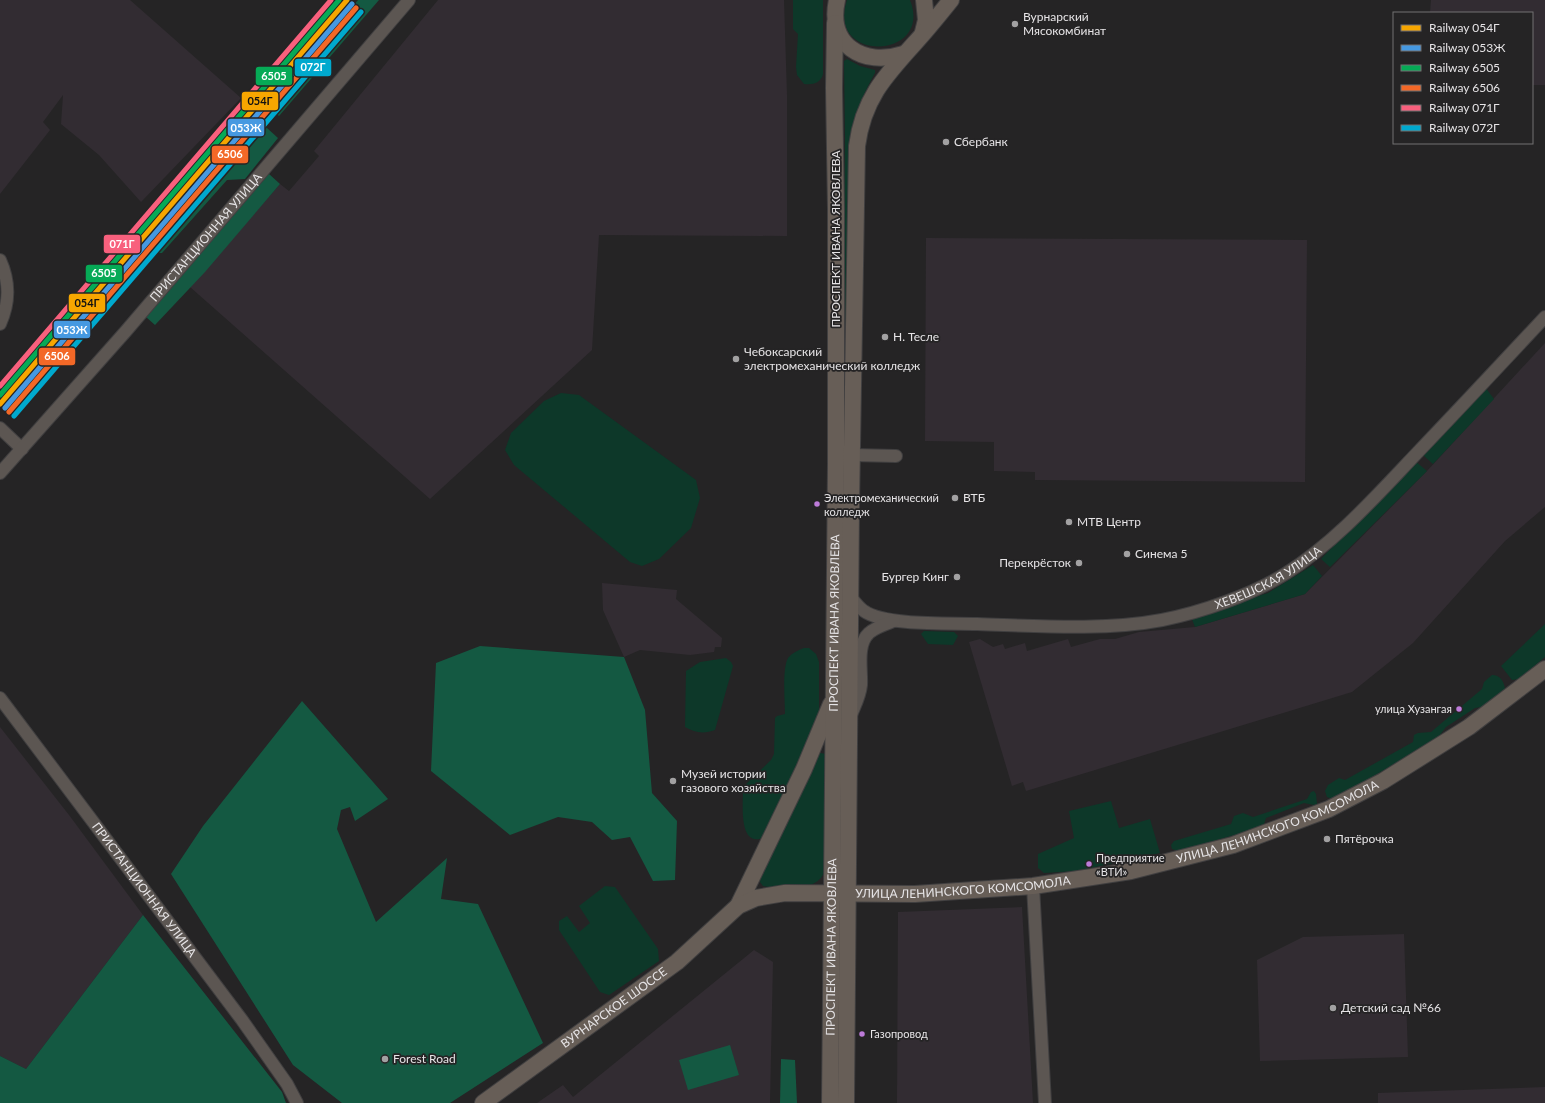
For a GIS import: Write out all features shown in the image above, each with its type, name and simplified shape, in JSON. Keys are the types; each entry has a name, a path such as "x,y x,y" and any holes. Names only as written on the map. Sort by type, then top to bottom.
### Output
{"main road":[{"path":"923,32 926,20 924,0"},
{"name":"ПРОСПЕКТ ИВАНА ЯКОВЛЕВА","path":"830,1103 850,718 850,596 857,146 859,129 869,101 887,72 951,0"},
{"name":"ПРОСПЕКТ ИВАНА ЯКОВЛЕВА","path":"836,2 834,88 836,210 834,697 846,1103"},
{"path":"835,23 844,41 851,49 860,55 880,59 903,54"},
{"name":"УЛИЦА ЛЕНИНСКОГО КОМСОМОЛА","path":"738,906 756,898 773,894 915,894 1034,886 1106,876 1181,859 1233,845 1329,809 1416,762 1469,727 1545,669"},
{"path":"738,906 804,769 834,697"},
{"name":"ВУРНАРСКОЕ ШОССЕ","path":"483,1103 677,962 738,906"}],"street":[{"name":"ПРИСТАНЦИОННАЯ УЛИЦА","path":"0,473 22,450 131,325 409,0"},
{"path":"0,260 5,270 8,298 5,312 0,324"},
{"name":"ХЕВЕШСКАЯ УЛИЦА","path":"894,621 1073,626 1140,623 1182,614 1221,602 1264,585 1304,561 1337,535 1384,488 1545,317"},
{"path":"0,428 22,450"},
{"path":"852,455 896,456"},
{"path":"850,596 865,612 875,617 894,621"},
{"path":"850,718 861,686 861,651 863,642 868,634 877,628 894,621"},
{"name":"ПРИСТАНЦИОННАЯ УЛИЦА","path":"0,698 287,1084 306,1103"},
{"path":"1034,886 1045,1103"},
{"name":"ПРИСТАНЦИОННАЯ УЛИЦА","path":"287,1084 297,1103"}],"shaded area":[{"path":"0,0 130,0 241,98 141,202 99,155 61,124 63,95 43,122 50,130 0,194"},
{"path":"438,0 784,0 787,95 787,236 599,235 592,350 430,499 190,287 280,184 289,191 319,156 314,151"},
{"path":"1431,0 1545,0 1545,85 1533,85 1533,12 1430,12"},
{"path":"926,238 1307,240 1305,482 1035,480 1035,472 994,471 994,442 925,441"},
{"path":"1545,343 1545,507 1505,541 1413,643 1352,692 1026,791 1023,782 1012,786 969,642 980,639 993,647 1003,644 1005,649 1025,643 1027,651 1068,639 1071,647 1100,639 1115,639 1139,632 1195,627 1305,594 1427,471"},
{"path":"602,583 677,590 676,599 722,638 721,647 715,647 714,652 690,655 640,650 624,657 603,610"},
{"path":"0,727 69,815 143,915 26,1069 0,1056"},
{"path":"1022,907 1033,1103 897,1103 898,912"},
{"name":"Детский сад №66","path":"1404,934 1408,1057 1260,1061 1257,960 1303,937"},
{"path":"754,950 773,962 770,1103 537,1103 563,1085 573,1097"},
{"path":"1545,1087 1545,1103 1378,1103 1378,1093"}],"green space":[{"path":"358,0 379,0 279,116 269,107"},
{"path":"793,0 823,0 823,74 820,80 813,84 804,84 797,75 798,34 793,29"},
{"path":"847,0 910,0 913,20 907,34 895,43 879,46 864,44 851,35 844,21"},
{"path":"847,59 860,66 875,70 875,73 858,110 849,150 840,881 845,137 844,61"},
{"path":"256,118 278,138 245,179 227,180 162,253 141,253"},
{"path":"268,173 280,184 205,272 155,325 146,317"},
{"path":"1485,387 1494,399 1433,464 1423,455"},
{"path":"561,393 579,395 696,480 700,498 691,528 659,559 642,566 630,562 514,465 505,450 511,433 544,401"},
{"path":"1415,461 1427,471 1330,567 1321,559"},
{"path":"1313,565 1322,576 1305,594 1195,627 1191,617 1268,593"},
{"path":"1545,624 1545,657 1519,679 1512,680 1501,666"},
{"path":"924,631 954,632 958,636 953,645 928,644 921,634"},
{"path":"480,646 624,657 645,710 652,793 677,821 675,880 653,881 630,837 612,840 592,822 558,817 510,835 431,771 436,663"},
{"path":"804,648 809,648 816,654 819,662 819,713 767,836 758,839 751,838 744,825 744,786 771,760 774,754 775,718 785,714 784,677 786,663 791,655"},
{"path":"726,658 733,666 715,730 707,732 692,731 685,727 686,671 700,662"},
{"path":"1492,675 1500,677 1505,690 1487,706 1475,708 1446,727 1436,740 1339,796 1332,799 1327,797 1325,791 1328,785 1339,778 1345,780 1413,742 1414,735 1418,733 1431,732 1482,689 1484,682"},
{"path":"302,701 388,799 355,821 350,807 341,810 337,829 376,922 447,858 441,899 478,904 543,1043 450,1103 342,1103 293,1065 171,874 203,826"},
{"path":"820,753 826,754 825,870 816,882 802,887 763,886 760,882 761,875 816,758"},
{"path":"1314,791 1316,794 1317,804 1314,805 1304,803 1266,818 1263,827 1178,851 1172,849 1171,845 1174,841 1231,824 1234,816 1243,813 1253,817 1307,799 1311,792"},
{"path":"1111,801 1119,828 1150,819 1160,853 1077,871 1044,873 1038,868 1038,854 1074,838 1069,811"},
{"path":"605,886 615,887 658,949 659,961 609,995 600,992 559,930 559,921 567,916 579,932 590,923 579,906"},
{"path":"143,915 282,1092 286,1103 0,1103 0,1056 26,1069"},
{"path":"730,1045 739,1075 688,1090 679,1060"},
{"path":"781,1059 795,1060 797,1103 780,1103"}],"rail line":[{"name":"071Г","path":"0,386 331,0"},
{"name":"6505","path":"0,395 339,0"},
{"name":"054Г","path":"0,404 347,0"},
{"name":"053Ж","path":"5,408 352,4"},
{"name":"6506","path":"9,412 356,8"},
{"name":"072Г","path":"14,416 361,12"}],"place":[{"name":"Вурнарский Мясокомбинат","path":"1015,24"},
{"name":"Сбербанк","path":"946,142"},
{"name":"Н. Тесле","path":"885,337"},
{"name":"Чебоксарский электромеханический колледж","path":"736,359"},
{"name":"ВТБ","path":"955,498"},
{"name":"Электромеханический колледж","path":"817,504"},
{"name":"МТВ Центр","path":"1069,522"},
{"name":"Синема 5","path":"1127,554"},
{"name":"Перекрёсток","path":"1079,563"},
{"name":"Бургер Кинг","path":"957,577"},
{"name":"улица Хузангая","path":"1459,709"},
{"name":"Музей истории газового хозяйства","path":"673,781"},
{"name":"Пятёрочка","path":"1327,839"},
{"name":"Предприятие «ВТИ»","path":"1089,864"},
{"name":"Детский сад №66","path":"1333,1008"},
{"name":"Газопровод","path":"862,1034"},
{"name":"Forest Road","path":"385,1059"}]}
